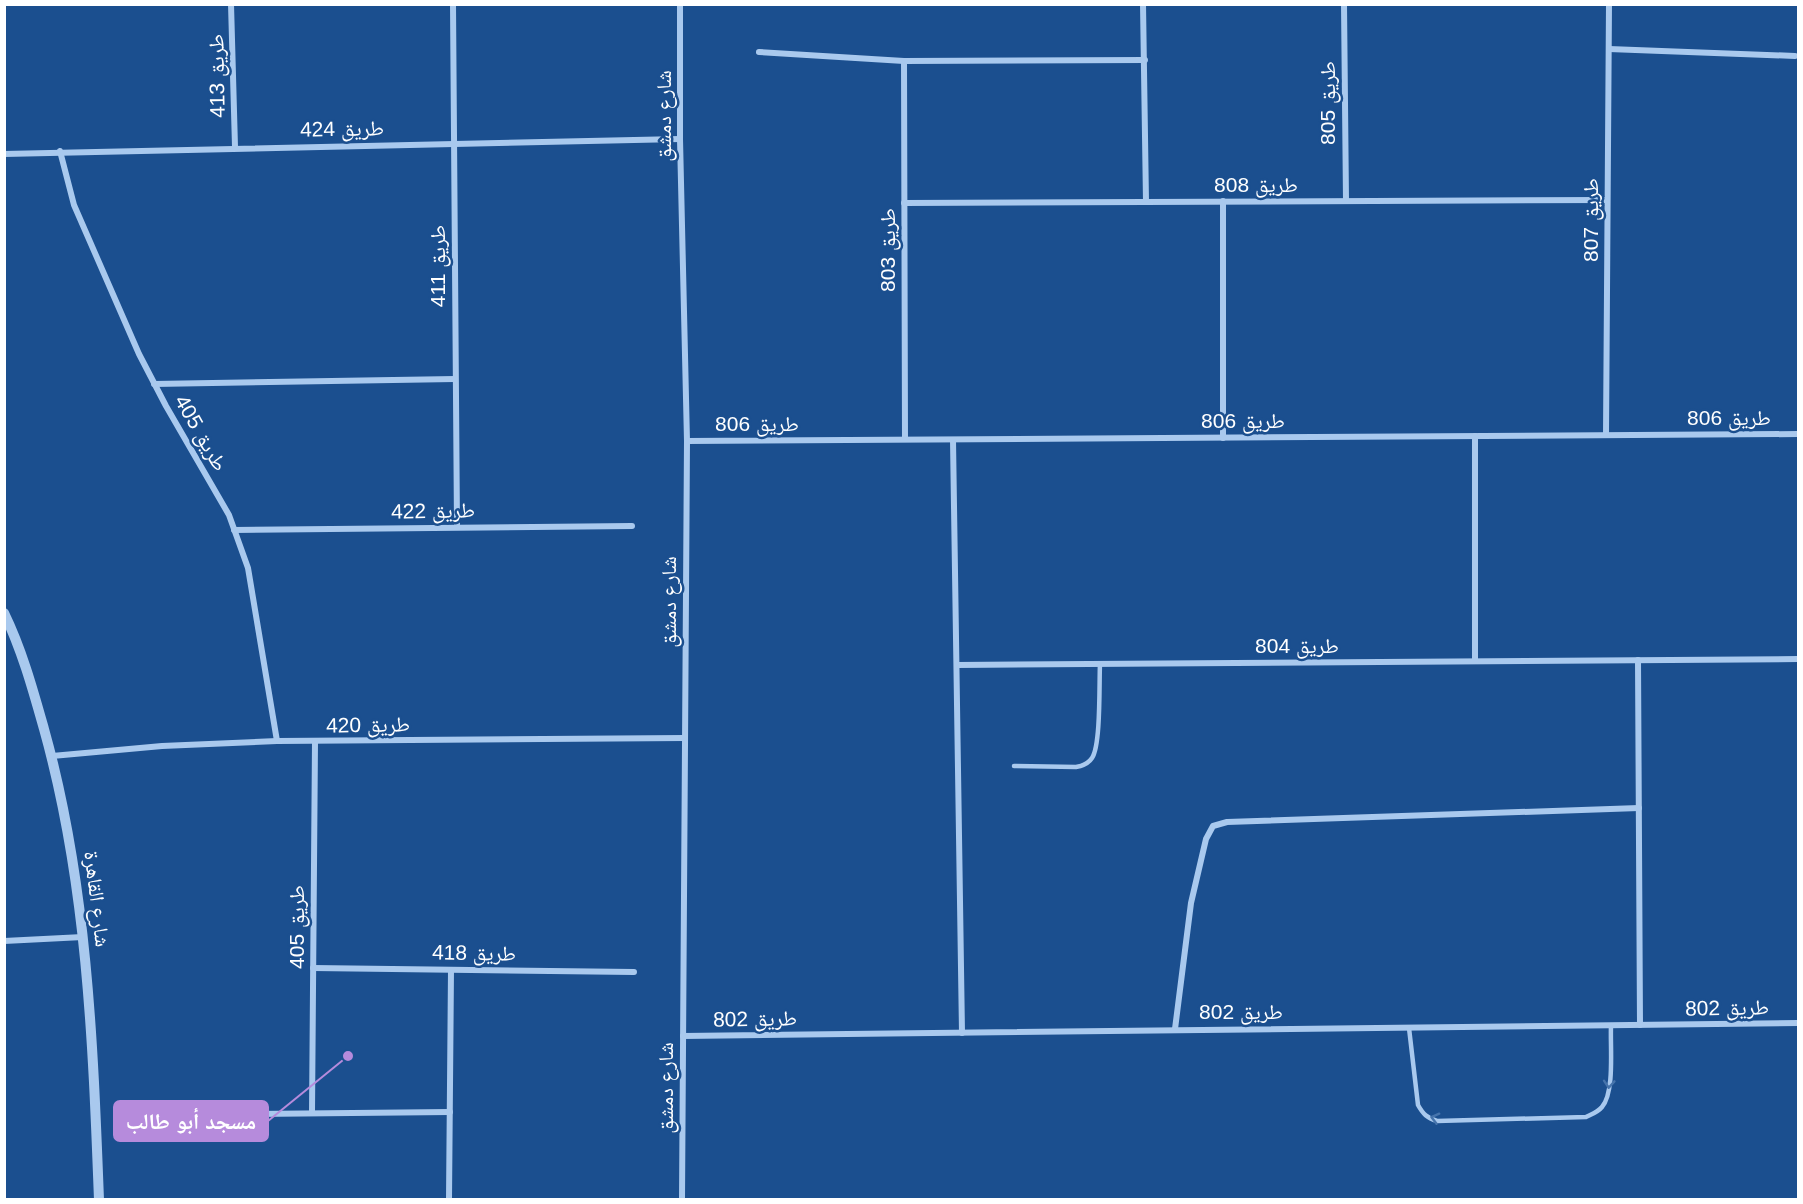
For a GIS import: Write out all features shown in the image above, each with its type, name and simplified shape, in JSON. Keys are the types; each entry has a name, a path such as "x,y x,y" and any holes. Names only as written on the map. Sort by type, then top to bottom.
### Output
{"street":[{"name":"طريق 413","path":"231,4 235,147"},
{"name":"طريق 411","path":"453,4 456,527"},
{"name":"شارع دمشق","path":"680,4 680,139 687,441 682,1200"},
{"path":"1143,4 1146,201"},
{"name":"طريق 805","path":"1344,4 1346,201"},
{"name":"طريق 807","path":"1606,435 1609,4"},
{"path":"1608,49 1795,56"},
{"path":"759,52 904,61 1145,60"},
{"name":"طريق 803","path":"904,61 905,439"},
{"name":"طريق 424","path":"4,153 680,139"},
{"name":"طريق 405","path":"60,151 74,206 139,354 229,515 248,568 277,741"},
{"name":"طريق 808","path":"904,202 1607,200"},
{"path":"1223,201 1223,438"},
{"path":"154,384 455,379"},
{"name":"طريق 806","path":"687,441 1798,434"},
{"path":"1475,661 1476,436"},
{"path":"953,440 962,1034"},
{"name":"طريق 422","path":"234,530 632,526"},
{"name":"شارع القاهرة","path":"4,613 32,684 52,756 70,841 83,937 94,1075 99,1200"},
{"name":"طريق 804","path":"957,665 1798,659"},
{"path":"1638,660 1640,1025"},
{"name":"طريق 420","path":"52,756 150,747 277,741 685,738"},
{"name":"طريق 405","path":"312,1113 315,742"},
{"path":"1175,1029 1191,903 1206,839 1212,826 1227,822 1639,808"},
{"path":"4,941 83,937"},
{"name":"طريق 418","path":"313,968 634,972"},
{"path":"449,1200 451,969"},
{"name":"طريق 802","path":"683,1036 1798,1023"},
{"path":"143,1115 450,1112"}],"lane":[{"path":"1014,766 1076,767 1091,760 1097,744 1100,664"},
{"path":"1409,1028 1418,1105 1429,1118 1437,1120 1586,1117 1594,1113 1601,1108 1609,1092 1611,1026"}],"place":[{"name":"مسجد أبو طالب","path":"348,1056"}]}
